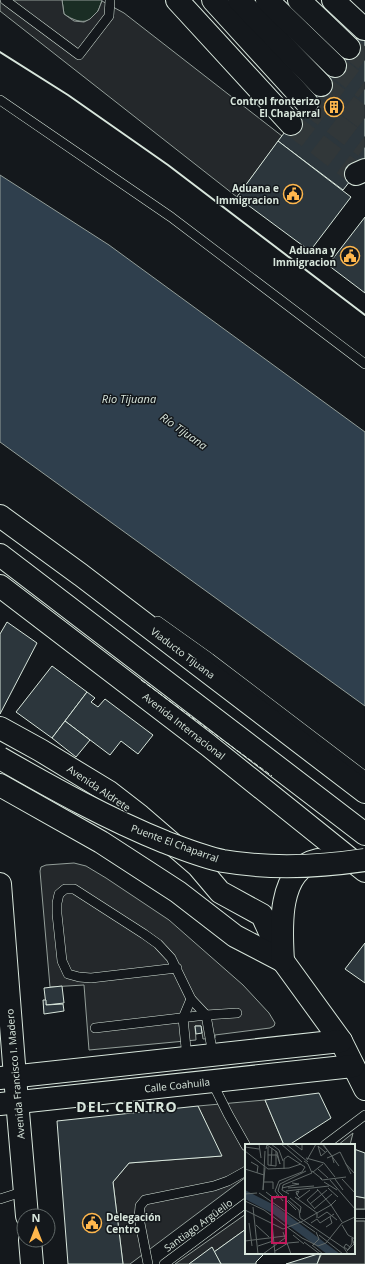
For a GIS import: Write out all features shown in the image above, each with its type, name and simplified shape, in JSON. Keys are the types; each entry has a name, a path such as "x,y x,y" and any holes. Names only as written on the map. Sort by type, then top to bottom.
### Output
{"main road":[{"path":"177,0 331,70"},
{"path":"196,0 331,70"},
{"path":"213,0 331,70"},
{"path":"227,0 331,70"},
{"path":"239,0 331,70"},
{"path":"251,0 331,70"},
{"path":"267,0 331,70"},
{"path":"283,0 331,70"},
{"path":"299,0 331,70"},
{"path":"316,0 331,70"},
{"path":"331,70 333,0"},
{"path":"331,70 350,0"},
{"name":"Viaducto Tijuana","path":"0,516 81,575 365,792"},
{"name":"Viaducto Tijuana","path":"0,532 365,806"},
{"path":"0,555 365,834"},
{"name":"Avenida Internacional","path":"0,586 356,858 365,871"},
{"name":"Avenida Aldrete","path":"0,728 40,750 109,792 140,816 198,866 220,892 262,915 283,961 341,1041 365,1089"},
{"name":"Puente El Chaparral","path":"0,758 69,796 134,829 186,850 222,861 260,866 297,867 356,858"},
{"name":"Avenida Aldrete","path":"0,785 101,842 178,892 235,936 283,961"},
{"path":"283,961 281,928 284,903 288,889 299,871 310,862 325,858 356,858"},
{"name":"Avenida Francisco I. Madero","path":"0,884 9,1103 27,1208"},
{"path":"7,1078 341,1041"},
{"name":"Calle Coahuila","path":"9,1103 354,1066"},
{"path":"31,1248 32,1264"}],"lane":[{"path":"5,0 79,55 109,16 110,0"},
{"path":"0,100 170,217 365,364"},
{"path":"0,506 114,589"},
{"path":"153,617 210,658 365,776"},
{"path":"177,968 91,978 68,974 62,961 56,914 56,903 59,894 65,889 74,889 158,944 171,958 177,968 191,999 206,1015 213,1055"},
{"path":"187,1058 184,1018 191,999"},
{"path":"94,1028 206,1015 237,1013"},
{"path":"212,1081 245,1144"},
{"path":"326,1144 365,1115"},
{"path":"148,1264 139,1218 140,1206 145,1200 214,1186 228,1181 245,1172"},
{"path":"0,1200 25,1190"},
{"name":"Santiago Argüello","path":"164,1264 245,1204"}],"green space":[{"path":"62,0 102,0 96,14 92,18 77,21 64,14"}],"shaded area":[{"path":"0,0 62,0 64,14 74,21 84,22 90,19 98,11 102,1 124,13 282,136 237,197 0,11"},
{"path":"74,863 86,866 106,878 169,920 243,985 269,1013 275,1023 274,1026 270,1028 215,1035 215,1038 203,1039 201,1026 195,1026 196,1040 89,1050 84,985 50,987 40,871 41,867 46,865"},
{"path":"265,1100 284,1144 245,1144 245,1178 130,1264 123,1264 113,1182 129,1163 221,1156 198,1106"},
{"path":"353,1133 350,1144 339,1144"},
{"path":"355,1196 365,1198 365,1209 355,1209"},
{"path":"245,1215 245,1230 214,1252 212,1248 189,1264 175,1264"},
{"path":"355,1221 365,1221 365,1264 317,1264 322,1254 355,1254"}],"water":[{"name":"Rio Tijuana","path":"0,175 109,245 365,432 365,706 0,442"}],"building":[{"name":"Control fronterizo El Chaparral","path":"365,27 365,162 343,190 278,141"},
{"name":"Aduana e Immigracion","path":"278,141 351,197 310,251 237,197"},
{"name":"Aduana y Immigracion","path":"365,217 365,293 328,265"},
{"path":"7,622 37,643 0,714 0,634"},
{"path":"52,666 87,692 52,738 16,712"},
{"path":"87,692 95,698 91,702 98,707 105,699 153,735 138,754 121,741 110,755 65,721"},
{"path":"65,721 90,740 76,757 52,738"},
{"path":"365,943 365,983 345,969"},
{"path":"62,986 64,1003 46,1005 44,988"},
{"path":"43,1000 46,1000 46,1005 63,1004 64,1011 44,1014"},
{"path":"195,1026 201,1026 202,1033 196,1034"},
{"path":"319,1093 331,1118 291,1144 284,1144 265,1100"},
{"name":"Delegación Centro","path":"198,1106 222,1156 129,1163 113,1182 123,1264 68,1264 57,1121"},
{"path":"355,1149 365,1153 365,1198 355,1196"},
{"path":"245,1230 245,1254 264,1254 256,1262 256,1264 221,1264 214,1252"},
{"path":"212,1247 221,1264 189,1264"},
{"path":"318,1254 321,1254 317,1264 286,1264"}],"tunnel":[{"path":"349,48 365,60"},
{"path":"335,66 365,89"},
{"path":"321,85 365,119"},
{"path":"307,103 365,147"},
{"path":"291,124 356,174"}],"fence":[{"path":"141,680 272,776"}],"wall":[{"path":"0,52 68,95 168,165 365,315"}],"place":[{"name":"Control fronterizo El Chaparral","path":"334,107"},
{"name":"Aduana e Immigracion","path":"293,194"},
{"name":"Aduana y Immigracion","path":"350,256"},
{"name":"Delegación Centro","path":"92,1223"}],"district":[{"name":"DEL. CENTRO","path":"127,1106"}],"water label":[{"name":"Río Tijuana","path":"184,431"}]}
